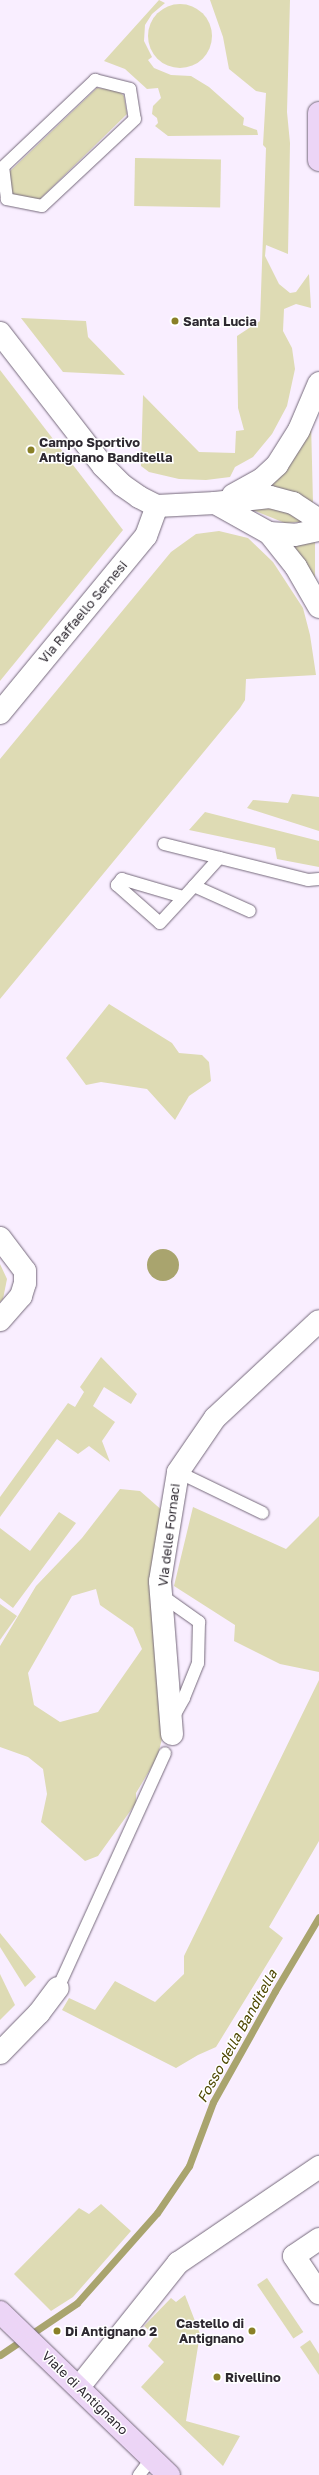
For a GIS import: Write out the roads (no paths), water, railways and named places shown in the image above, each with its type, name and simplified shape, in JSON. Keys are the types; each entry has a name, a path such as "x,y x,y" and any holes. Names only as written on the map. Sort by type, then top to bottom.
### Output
{"main road":[{"path":"319,113 319,160"},
{"name":"Viale di Antignano","path":"0,2312 98,2405 146,2466 169,2475"}],"street":[{"path":"0,333 103,466 122,485 157,506 215,504 270,496 293,503 319,520"},
{"path":"215,504 250,487 268,475 277,465 299,430 319,382"},
{"path":"215,504 269,533 296,567 319,607"},
{"name":"Via Raffaello Sernesi","path":"0,713 146,536 157,506"},
{"path":"269,533 295,535 319,530"},
{"path":"0,1238 25,1271 25,1283 21,1296 0,1320"},
{"name":"Via delle Fornaci","path":"169,1736 160,1581 178,1472 215,1418 319,1321"},
{"path":"0,2053 39,2013 58,1988"},
{"path":"78,2387 132,2322 178,2263 319,2167"},
{"path":"319,2239 294,2256 319,2293"}],"lane":[{"path":"95,80 130,89 135,118 42,206 3,202 3,167 95,80"},
{"path":"164,844 308,880 319,879"},
{"path":"183,897 122,879 117,885 160,923 219,858"},
{"path":"194,886 250,911"},
{"path":"178,1472 263,1513"},
{"path":"58,1988 169,1736 198,1663 199,1622 161,1595"}],"waterway":[{"name":"Fosso della Banditella","path":"0,2355 77,2303 157,2213 189,2166 213,2102 275,1991 319,1917"}],"place":[{"name":"Santa Lucia","path":"175,321"},
{"name":"Campo Sportivo Antignano Banditella","path":"31,450"},
{"name":"Di Antignano 2","path":"57,2331"},
{"name":"Castello di Antignano","path":"252,2331"},
{"name":"Rivellino","path":"217,2377"}]}
